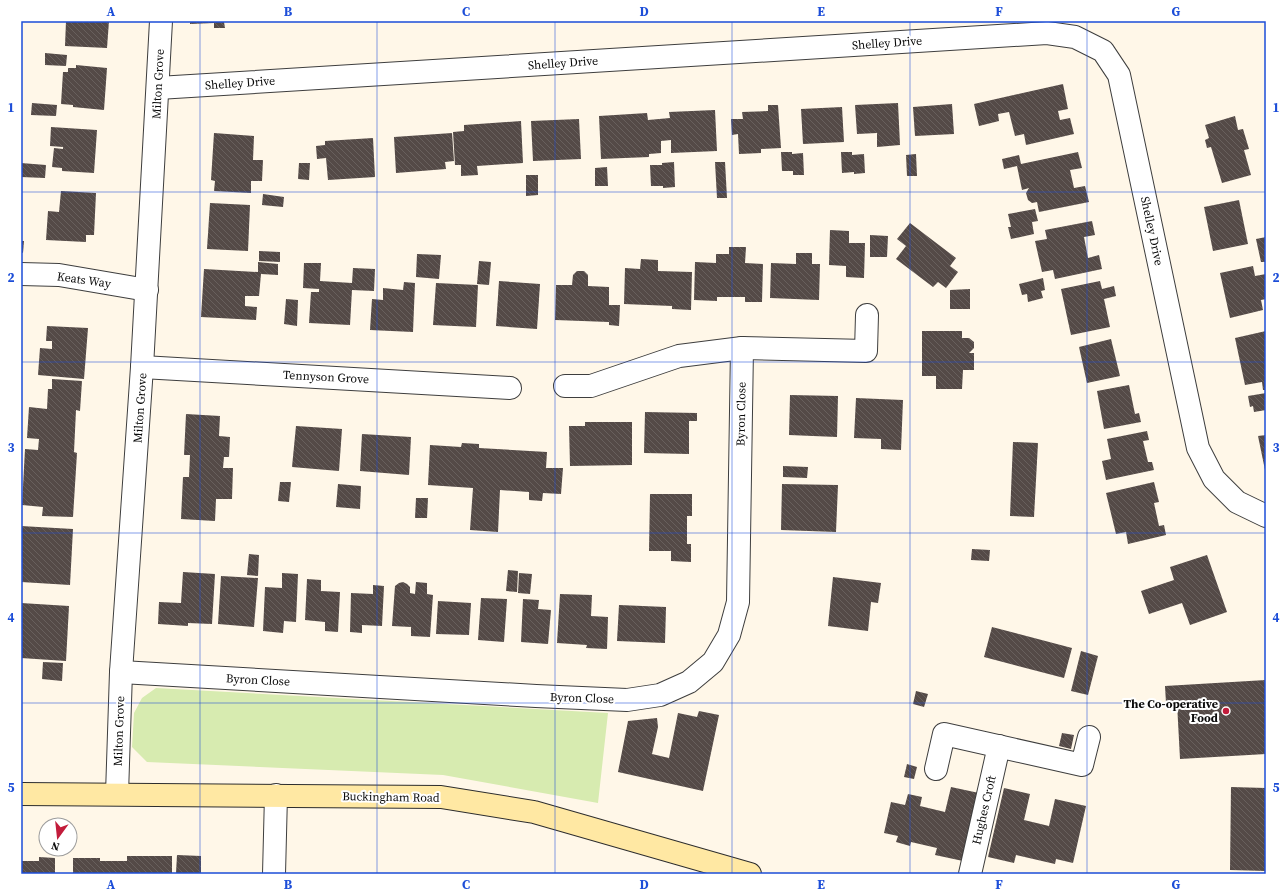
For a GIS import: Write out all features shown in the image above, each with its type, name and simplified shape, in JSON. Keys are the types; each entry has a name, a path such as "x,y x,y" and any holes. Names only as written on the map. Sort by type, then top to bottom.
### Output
{"main road":[{"name":"Buckingham Road","path":"21,794 441,797 534,812 736,872"}],"street":[{"name":"Milton Grove","path":"117,794 121,672 147,290 162,21"},
{"name":"Shelley Drive","path":"158,88 939,30 1047,33 1075,37 1103,51 1119,75 1198,448 1214,479 1237,502 1266,516"},
{"name":"Keats Way","path":"21,274 59,275 147,290"},
{"path":"565,386 591,386 679,356 742,348 866,351 868,314"},
{"name":"Byron Close","path":"121,672 528,696 627,700 660,695 689,682 713,662 729,635 738,602 742,348"},
{"name":"Tennyson Grove","path":"142,367 510,388"},
{"path":"936,769 944,734 1082,765 1089,738"},
{"name":"Hughes Croft","path":"970,874 999,746"},
{"path":"274,874 276,795"}],"green space":[{"path":"156,688 608,713 598,803 443,775 147,762 132,747 134,713 142,698"}],"building":[{"path":"66,21 109,21 107,48 65,46"},
{"path":"190,21 228,22 224,22 225,28 214,28 214,23 190,24"},
{"path":"45,53 67,55 66,66 45,65"},
{"path":"76,65 107,68 104,110 73,107 73,105 61,104 63,72 68,72 68,68 76,68"},
{"path":"1063,84 1068,109 1058,111 1060,120 1070,118 1074,134 1026,145 1024,134 1015,136 1009,112 998,114 999,121 979,126 974,104"},
{"path":"32,103 57,105 56,116 31,115"},
{"path":"898,103 900,145 877,147 877,133 857,134 855,105"},
{"path":"952,104 954,134 915,136 913,107"},
{"path":"768,105 778,105 781,148 761,149 761,153 739,154 738,134 732,135 731,119 743,119 742,112 768,111"},
{"path":"842,107 844,142 803,144 801,109"},
{"path":"715,110 717,151 671,153 671,140 661,141 661,153 649,154 649,157 601,159 599,116 647,113 648,120 670,118 669,112"},
{"path":"1235,116 1238,130 1243,129 1249,149 1244,150 1251,175 1222,183 1211,147 1207,148 1205,140 1209,138 1205,125"},
{"path":"579,119 581,159 533,161 531,121"},
{"path":"521,121 523,163 477,166 478,175 461,176 461,165 455,165 453,132 464,131 464,125"},
{"path":"51,127 97,130 94,173 62,171 62,168 52,167 54,148 63,149 63,147 50,146"},
{"path":"214,133 254,136 253,160 263,160 262,181 251,181 251,193 214,191 215,181 211,180"},
{"path":"452,133 454,161 445,162 446,169 396,173 394,137"},
{"path":"373,138 375,177 328,180 326,158 317,159 316,146 325,145 325,141"},
{"path":"781,152 792,152 792,154 803,153 804,175 793,175 793,171 782,171"},
{"path":"841,152 852,152 852,155 864,154 865,173 842,173"},
{"path":"1078,152 1082,168 1070,170 1074,188 1085,186 1089,202 1039,212 1037,202 1032,203 1028,200 1026,193 1029,188 1022,190 1017,166 1004,169 1002,159 1019,155 1021,164"},
{"path":"916,154 917,176 907,176 906,155"},
{"path":"674,162 675,187 663,188 663,186 651,186 650,165 662,165 662,163"},
{"path":"715,162 725,162 727,198 717,198"},
{"path":"21,163 46,165 45,178 21,177"},
{"path":"299,163 310,163 309,180 298,179"},
{"path":"607,167 608,186 595,186 595,168"},
{"path":"526,175 538,175 538,195 526,196"},
{"path":"61,191 96,193 94,235 86,235 86,242 46,240 48,211 59,212"},
{"path":"263,194 284,197 283,207 262,205"},
{"path":"1239,200 1248,244 1213,251 1204,207"},
{"path":"210,203 250,205 248,251 207,249"},
{"path":"1035,209 1038,221 1032,222 1034,234 1011,239 1008,227 1011,227 1008,214"},
{"path":"1092,221 1095,235 1084,237 1088,258 1099,255 1102,269 1055,279 1053,270 1042,272 1035,241 1047,239 1045,230"},
{"path":"910,223 956,258 950,266 958,272 946,288 938,282 933,287 896,259 906,246 897,239"},
{"path":"830,230 849,231 849,243 865,243 864,278 846,277 846,266 829,265"},
{"path":"870,235 888,236 887,257 870,257"},
{"path":"1266,237 1266,262 1261,262 1256,239"},
{"path":"21,241 24,241 23,253 21,252"},
{"path":"729,247 746,247 745,263 763,264 762,302 745,302 745,297 717,297 717,301 694,300 695,262 716,263 716,254 729,254"},
{"path":"259,251 280,252 280,262 259,261"},
{"path":"796,253 812,253 812,264 820,264 819,300 770,298 771,263 796,264"},
{"path":"417,254 441,255 439,279 416,277"},
{"path":"641,259 658,260 658,271 692,272 691,310 672,309 672,306 624,304 625,268 640,269"},
{"path":"479,261 491,262 489,285 477,284"},
{"path":"258,262 278,264 278,275 261,274 259,296 245,296 245,306 257,307 256,320 201,317 204,269 258,272"},
{"path":"304,263 321,263 320,281 352,283 353,268 375,269 374,291 352,290 350,325 309,323 311,292 319,292 319,289 303,288"},
{"path":"1253,266 1255,276 1266,274 1266,299 1261,300 1263,310 1230,318 1220,273"},
{"path":"577,271 584,271 588,275 588,286 609,287 609,305 620,305 619,326 609,325 609,322 555,320 556,285 572,285 573,275"},
{"path":"1043,278 1045,290 1041,291 1043,298 1028,302 1027,294 1022,295 1019,284"},
{"path":"499,281 540,284 537,329 496,326"},
{"path":"1100,281 1102,289 1114,286 1116,296 1104,299 1110,327 1071,335 1061,289"},
{"path":"404,282 415,283 413,332 370,330 372,299 383,300 383,288 403,290"},
{"path":"436,283 478,285 476,327 433,325"},
{"path":"970,289 970,309 950,309 950,290"},
{"path":"286,299 298,300 297,326 284,324"},
{"path":"47,326 88,328 84,379 38,375 40,348 52,349 52,341 46,341"},
{"path":"922,331 962,331 962,338 969,338 974,342 974,348 969,353 974,353 974,370 963,370 962,389 936,389 936,376 922,376"},
{"path":"1266,331 1266,390 1263,390 1262,382 1245,385 1235,338"},
{"path":"1111,339 1120,376 1087,383 1079,347"},
{"path":"52,379 82,381 80,411 76,410 74,452 77,453 73,517 42,516 43,507 22,505 25,449 38,450 39,439 27,438 29,407 47,409 48,389 52,389"},
{"path":"1129,385 1135,414 1139,413 1141,422 1104,429 1097,391"},
{"path":"1266,393 1266,410 1254,412 1253,406 1250,407 1248,396"},
{"path":"790,395 838,396 837,437 789,435"},
{"path":"856,398 903,400 901,450 881,449 881,439 854,438"},
{"path":"645,412 697,413 697,421 689,421 689,454 644,453"},
{"path":"186,414 220,416 219,436 230,437 229,457 224,457 223,468 233,468 232,499 216,499 215,521 181,519 183,477 189,477 190,455 184,455"},
{"path":"585,422 632,422 632,465 570,466 569,426 585,426"},
{"path":"296,426 342,429 339,471 292,467"},
{"path":"1147,431 1149,440 1143,441 1148,462 1152,462 1154,470 1106,480 1102,461 1111,459 1107,439"},
{"path":"362,434 411,437 409,475 360,471"},
{"path":"1266,435 1266,470 1265,470 1258,436"},
{"path":"1013,442 1038,443 1034,517 1010,516"},
{"path":"462,443 479,444 479,448 547,452 546,468 563,468 561,494 543,493 542,501 529,500 529,492 500,490 498,532 470,530 473,488 428,485 430,445 461,447"},
{"path":"783,466 808,467 807,478 783,477"},
{"path":"280,482 291,482 289,502 278,501"},
{"path":"1154,482 1159,502 1154,503 1159,526 1164,525 1166,535 1128,544 1126,532 1116,534 1106,493"},
{"path":"338,484 361,486 360,509 336,507"},
{"path":"782,484 838,485 836,532 781,530"},
{"path":"650,494 692,494 692,516 687,516 687,544 691,544 691,562 671,561 671,551 649,551"},
{"path":"416,498 428,498 427,518 415,518"},
{"path":"21,526 73,529 70,585 21,582"},
{"path":"972,549 990,550 989,561 971,560"},
{"path":"249,554 259,555 258,576 247,575"},
{"path":"1207,555 1227,612 1190,625 1182,603 1149,614 1141,591 1174,580 1170,567"},
{"path":"508,570 518,571 517,592 506,591"},
{"path":"183,572 215,574 212,624 188,623 188,626 158,624 159,602 181,603"},
{"path":"282,573 298,574 296,622 284,621 283,633 263,631 265,587 282,588"},
{"path":"519,573 532,574 530,594 518,593"},
{"path":"221,576 258,578 254,627 218,624"},
{"path":"833,577 881,583 878,603 871,602 868,631 828,626"},
{"path":"307,579 321,580 321,591 340,592 338,632 325,631 325,622 305,620"},
{"path":"403,582 410,587 410,593 415,594 416,582 427,583 427,594 433,595 430,637 411,636 411,627 392,626 395,586"},
{"path":"373,585 384,586 382,626 362,625 362,633 350,632 351,593 373,594"},
{"path":"560,594 592,595 591,616 608,617 607,649 586,648 587,645 557,643"},
{"path":"481,598 507,599 504,642 478,640"},
{"path":"523,599 539,600 538,609 551,610 548,644 521,642"},
{"path":"438,601 471,603 469,635 436,634"},
{"path":"21,603 69,606 66,661 21,658"},
{"path":"619,605 666,607 665,643 617,641"},
{"path":"992,627 1072,648 1064,678 984,657"},
{"path":"1081,651 1098,656 1088,695 1071,691"},
{"path":"43,662 63,663 62,681 42,679"},
{"path":"1266,680 1266,754 1180,759 1177,703 1166,703 1165,686"},
{"path":"916,691 928,694 924,707 913,704"},
{"path":"699,711 719,715 703,791 618,772 628,721 657,718 658,727 652,754 669,758 678,713 697,717"},
{"path":"1062,733 1074,735 1071,749 1059,746"},
{"path":"907,764 917,767 914,779 904,777"},
{"path":"951,787 979,793 963,861 935,855 937,848 911,842 910,846 896,842 898,836 884,833 891,802 905,805 908,794 922,797 920,806 945,812"},
{"path":"1231,787 1266,788 1266,871 1230,870"},
{"path":"1004,788 1030,794 1024,820 1049,826 1055,799 1086,806 1073,863 1056,859 1055,864 1016,855 1014,863 988,857"},
{"path":"177,855 201,856 201,873 176,873"},
{"path":"127,856 172,856 172,874 73,874 73,858 100,858 100,861 127,861"},
{"path":"39,857 55,858 55,874 21,874 21,861 39,861"}],"place":[{"name":"The Co-operative Food","path":"1226,711"}]}
